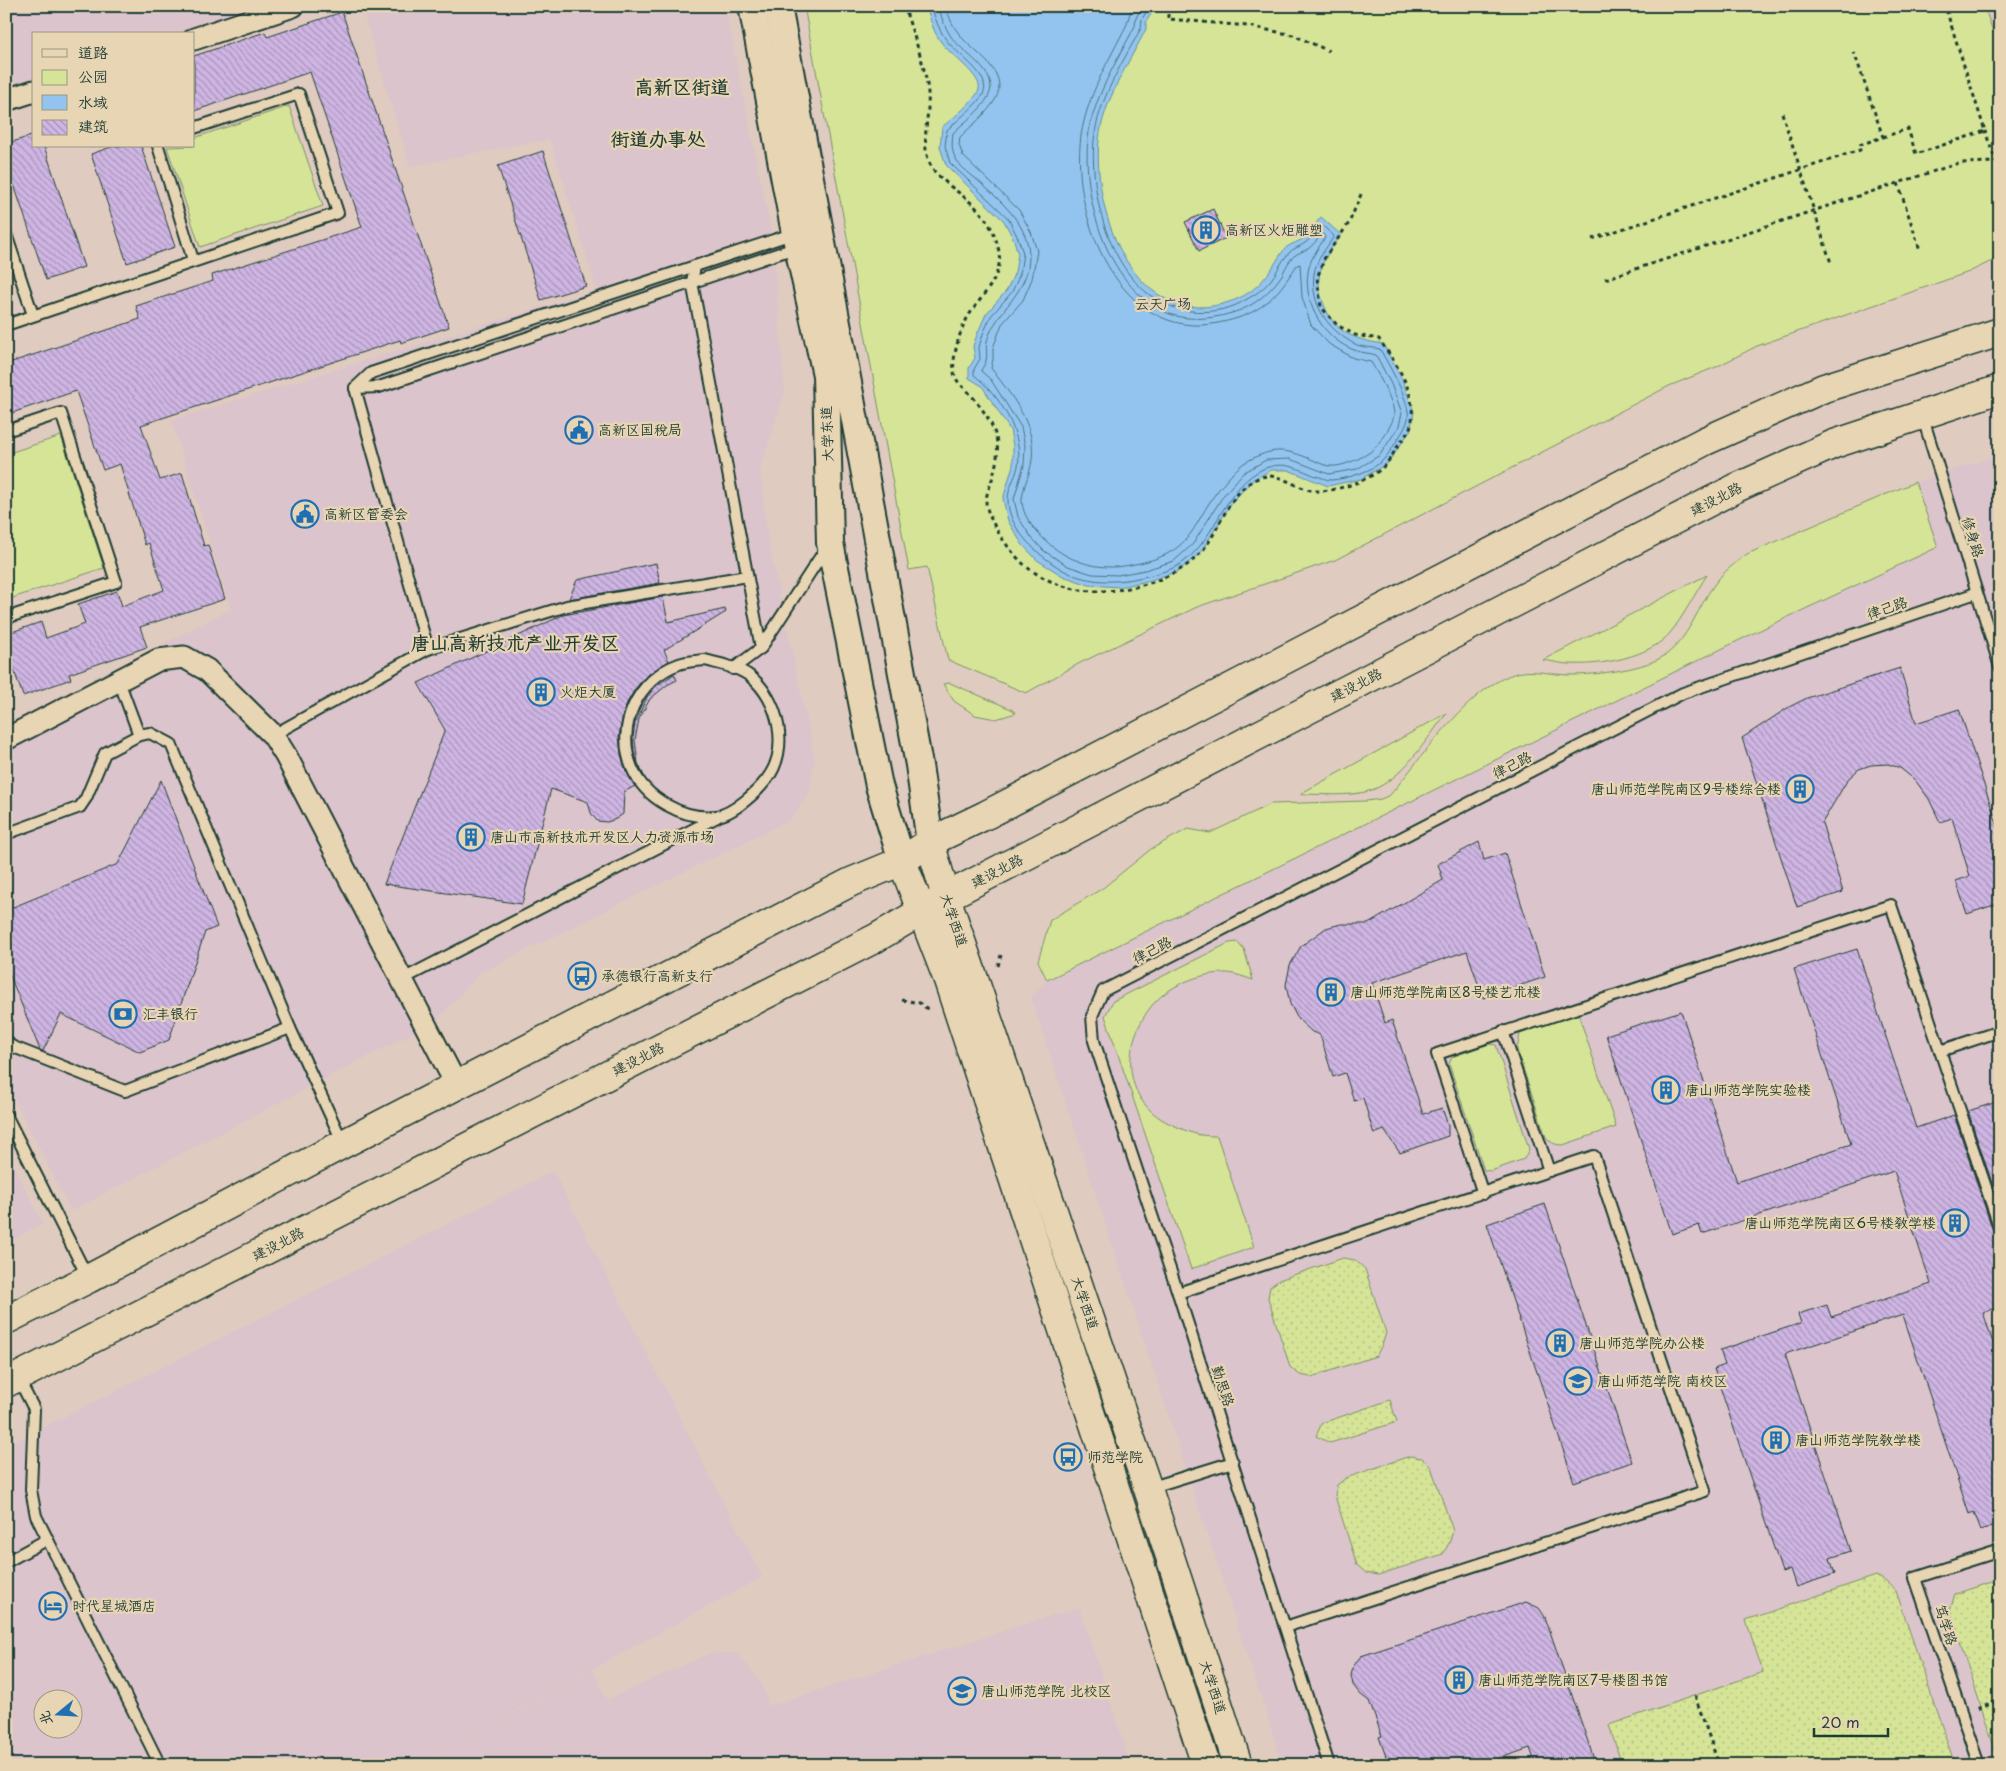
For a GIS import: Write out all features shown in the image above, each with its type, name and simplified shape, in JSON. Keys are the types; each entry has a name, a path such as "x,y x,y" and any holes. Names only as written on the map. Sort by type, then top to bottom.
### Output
{"main road":[{"path":"6,1320 851,882 902,861 930,842 986,815 1705,441 1824,388 2000,332"},
{"name":"建设北路","path":"12,1380 858,947 946,897 1736,488 1834,444 2000,389"},
{"name":"大学西道","path":"930,842 946,897 1148,1489 1238,1765"},
{"name":"大学西道","path":"902,861 948,980 1206,1765"}],"street":[{"path":"195,39 293,6"},
{"name":"大学东道","path":"752,6 797,240 826,375 830,543 879,786 902,861"},
{"name":"大学东道","path":"778,6 919,765 930,842"},
{"path":"6,100 32,92"},
{"path":"6,739 158,660 184,657 207,670 273,735 286,756 456,1086"}],"lane":[{"path":"6,325 338,213 299,94 195,128"},
{"path":"159,148 194,260"},
{"path":"6,234 33,315"},
{"path":"355,388 371,373 695,266 797,240"},
{"path":"355,388 379,387 692,282 797,240"},
{"path":"695,266 692,282 761,648"},
{"path":"355,388 428,649"},
{"path":"6,431 61,413 116,582 6,618"},
{"name":"修身路","path":"1922,414 2000,667"},
{"path":"733,669 761,648 830,543"},
{"path":"273,735 428,649 568,606 747,576"},
{"name":"律己路","path":"1092,1016 1103,990 1683,693 1976,593"},
{"path":"402,979 717,816 754,794 769,777 777,756 780,734 775,712 765,692 750,676 733,669 705,660 679,663 656,675 639,694 628,718 626,744 633,769 647,790 668,806 690,814 717,816"},
{"path":"118,681 139,735"},
{"path":"6,834 80,807 86,798 105,753 139,735 150,733 171,744 290,1028 343,1144"},
{"path":"1483,1194 1437,1054 1891,905 2000,1229"},
{"name":"勤思路","path":"1092,1016 1094,1041 1178,1293 1330,1765"},
{"path":"6,1040 11,1046 126,1091 290,1028"},
{"path":"1503,1031 1549,1171"},
{"path":"1940,1051 2000,1031"},
{"path":"6,1115 88,1279"},
{"path":"1178,1293 1594,1156 1705,1491 1285,1627"},
{"path":"12,1380 34,1409 31,1490 36,1516 160,1765"},
{"path":"1148,1489 1233,1462"},
{"path":"6,1562 48,1539"},
{"name":"笃学路","path":"1979,1765 1915,1578 2000,1551"}],"path":[{"path":"904,6 928,92 927,123 924,141 930,165 936,174 972,203 990,223 999,250 1000,263 991,286 968,317 958,340 954,375 960,386 970,394 993,427 998,448 986,501 994,525 1011,550 1029,569 1052,582 1079,590 1112,591 1148,583 1177,573 1205,548 1230,504 1246,486 1258,478 1274,476 1316,492 1351,486 1384,467 1413,424 1412,404 1398,367 1379,339 1355,335 1337,325 1321,307 1317,278 1325,257 1349,223 1362,192"},
{"path":"1168,6 1168,18 1248,26 1284,33 1293,35 1329,52"},
{"path":"1605,279 1959,163 1996,162 1944,6"},
{"path":"1854,52 1883,137"},
{"path":"1782,113 1831,263"},
{"path":"1592,239 1860,150 1859,145 1908,130 1916,154 1985,131"},
{"path":"1898,183 1920,250"},
{"path":"1696,1696 1719,1765"},
{"path":"1963,1717 2000,1698"}],"shaded area":[{"path":"6,6 263,6 185,32 32,32 32,82 6,90"},
{"path":"361,6 725,6 772,238 785,391 760,470 768,541 815,759 809,795 789,820 480,973 436,1021 71,1211 6,1082 6,725 231,609 171,420 637,278 597,290 550,139 410,166"},
{"path":"1984,6 2000,6 2000,52"},
{"name":"唐山师范学院 南校区","path":"2000,455 2000,1765 1283,1765 1031,997 1047,980 1758,631 1938,547 1915,482"},
{"path":"6,1152 43,1223 6,1242"},
{"path":"553,1171 762,1577 416,1765 6,1765 6,1446"},
{"name":"唐山师范学院 北校区","path":"1079,1607 1131,1765 418,1765 593,1670 607,1700 710,1653 737,1653 761,1682 769,1706"}],"green space":[{"name":"云天广场","path":"804,6 1984,6 2000,52 2000,257 1969,272 1757,346 1716,367 1669,386 1335,560 1197,607 1080,663 1026,693 948,660 927,567 909,570"},
{"path":"289,106 323,206 200,247 167,148 195,148 195,138"},
{"path":"61,436 104,568 6,600 6,454"},
{"path":"1915,482 1938,547 1758,631 1047,980 1038,961 1050,920 1103,888 1151,849 1188,829 1210,833 1271,804 1366,801 1381,799 1390,795 1467,705 1486,689 1504,678 1522,672 1571,675 1594,674 1635,667 1658,659 1667,654 1682,639 1718,580 1729,568 1747,554"},
{"path":"1707,575 1670,633 1650,648 1624,658 1595,663 1567,664 1543,660"},
{"path":"950,683 1011,709 1016,713 996,719 975,715 954,701 943,684"},
{"path":"1447,713 1403,769 1381,786 1369,791 1352,794 1300,794"},
{"path":"1238,942 1244,949 1253,980 1231,973 1218,973 1185,982 1165,993 1150,1008 1140,1024 1134,1040 1131,1057 1132,1074 1136,1089 1144,1103 1156,1116 1199,1135 1217,1136 1254,1247 1191,1269 1105,1016 1113,1001 1229,943"},
{"path":"1578,1013 1616,1127 1558,1145 1546,1137 1517,1050 1520,1034"},
{"path":"1489,1044 1496,1045 1529,1149 1524,1159 1491,1171 1484,1170 1449,1064 1452,1057"},
{"path":"1343,1258 1355,1260 1365,1269 1386,1333 1382,1345 1376,1356 1311,1377 1300,1375 1290,1367 1268,1298 1270,1287 1279,1280"},
{"path":"1390,1400 1397,1422 1330,1443 1316,1436 1322,1423"},
{"path":"1410,1456 1422,1458 1431,1467 1453,1531 1449,1543 1443,1554 1378,1575 1366,1573 1357,1565 1335,1496 1337,1485 1346,1478"},
{"path":"1875,1576 1885,1581 1896,1591 1955,1765 1622,1765 1609,1725 1763,1672 1746,1620"},
{"path":"2000,1579 2000,1755 1997,1756 1950,1611 1955,1594"}],"water":[{"path":"927,6 1156,6 1146,22 1146,29 1111,97 1101,125 1099,140 1099,170 1103,202 1113,233 1127,261 1146,285 1170,301 1198,307 1232,301 1257,286 1286,248 1304,238 1321,217 1341,235 1326,257 1319,275 1320,292 1326,310 1331,319 1344,332 1361,339 1383,344 1402,379 1414,412 1410,431 1388,463 1361,479 1328,486 1288,470 1271,470 1252,481 1232,502 1201,552 1179,571 1148,581 1119,587 1089,585 1063,576 1037,560 1022,544 1008,521 1003,499 1013,465 1013,446 1010,430 982,386 969,378 969,368 975,358 973,346 978,332 986,314 1007,290 1015,272 1018,254 1014,240 1004,221 946,165 940,147 942,127 974,98 979,89 979,84 938,38"}],"building":[{"path":"342,12 449,327 401,343 400,340 141,425 160,480 182,473 204,546 208,545 225,599 140,627 147,647 69,674 71,679 23,696 6,648 6,634 41,622 46,638 85,624 78,604 117,591 122,606 164,590 149,543 145,545 120,464 103,470 76,391 6,415 6,364 140,319 136,306 213,281 212,275 362,227 310,72 195,111 195,56 265,32 267,37"},
{"path":"32,136 32,148 45,148 84,267 46,280 6,161 6,144"},
{"path":"108,148 142,148 175,247 127,263 91,154"},
{"path":"543,151 586,286 541,300 498,166"},
{"name":"高新区火炬雕塑","path":"1213,209 1226,238 1199,251 1185,222"},
{"path":"656,563 660,583 569,599 577,580"},
{"name":"火炬大厦","path":"663,597 668,622 725,609 726,612 664,650 669,661 646,676 635,689 627,703 619,737 626,771 635,786 624,792 623,814 607,822 597,821 591,813 588,802 551,789 522,904 384,884 445,730 418,683 563,615"},
{"name":"唐山师范学院南区9号楼综合楼","path":"1900,668 1916,723 1959,709 2000,833 2000,903 1967,914 1956,881 1970,876 1952,818 1940,822 1929,799 1915,780 1900,768 1888,764 1871,765 1859,769 1848,779 1822,823 1843,892 1797,907 1742,738 1789,707 1807,698"},
{"path":"674,674 677,680 667,685 650,699 639,719 635,740 638,763 644,776 638,765 634,751 635,723 647,697 656,686"},
{"path":"161,780 217,927 205,932 169,1040 140,1052 61,1014 43,1051 40,1050 6,966 6,910 118,864"},
{"name":"唐山师范学院南区8号楼艺术楼","path":"1479,842 1484,860 1505,853 1545,977 1483,998 1467,951 1372,983 1385,1023 1392,1020 1423,1114 1442,1108 1448,1125 1448,1136 1400,1153 1384,1130 1374,1134 1363,1098 1354,1101 1345,1073 1333,1077 1320,1035 1312,1032 1298,1019 1290,1004 1286,985 1290,965 1301,946 1326,928 1341,924 1368,924 1443,880 1438,864"},
{"path":"1857,949 1916,1128 1954,1115 1993,1231 2000,1236 2000,1307 1983,1312 2000,1364 2000,1523 1981,1530 1974,1512 1969,1514 1903,1315 1785,1354 1851,1551 1830,1558 1835,1574 1796,1587 1790,1569 1782,1572 1714,1369 1725,1365 1720,1350 1801,1323 1798,1314 1827,1305 1831,1317 1931,1284 1894,1171 1702,1234 1699,1225 1672,1234 1606,1035 1681,1011 1737,1182 1851,1144 1794,969"},
{"path":"2000,1101 2000,1207 1968,1111"},
{"name":"唐山师范学院办公楼","path":"1545,1204 1632,1462 1574,1482 1487,1224"},
{"name":"唐山师范学院南区7号楼图书馆","path":"1526,1602 1539,1608 1545,1617 1596,1765 1536,1765 1530,1748 1480,1765 1389,1765 1379,1737 1382,1736 1369,1701 1353,1685 1351,1675 1354,1665 1361,1656"}],"place":[{"name":"高新区火炬雕塑","path":"1206,230"},
{"name":"高新区国税局","path":"579,430"},
{"name":"高新区管委会","path":"305,514"},
{"name":"火炬大厦","path":"541,692"},
{"name":"唐山师范学院南区9号楼综合楼","path":"1800,789"},
{"name":"唐山市高新技术开发区人力资源市场","path":"471,837"},
{"name":"承德银行高新支行","path":"582,976"},
{"name":"唐山师范学院南区8号楼艺术楼","path":"1331,992"},
{"name":"汇丰银行","path":"123,1014"},
{"name":"唐山师范学院实验楼","path":"1666,1090"},
{"name":"唐山师范学院南区6号楼教学楼","path":"1955,1223"},
{"name":"唐山师范学院办公楼","path":"1560,1343"},
{"name":"唐山师范学院 南校区","path":"1578,1381"},
{"name":"唐山师范学院教学楼","path":"1776,1440"},
{"name":"师范学院","path":"1068,1457"},
{"name":"时代星城酒店","path":"53,1606"},
{"name":"唐山师范学院南区7号楼图书馆","path":"1459,1680"},
{"name":"唐山师范学院 北校区","path":"962,1691"}],"district":[{"name":"高新区街道","path":"682,87"},
{"name":"街道办事处","path":"658,139"},
{"name":"唐山高新技术产业开发区","path":"515,643"}]}
